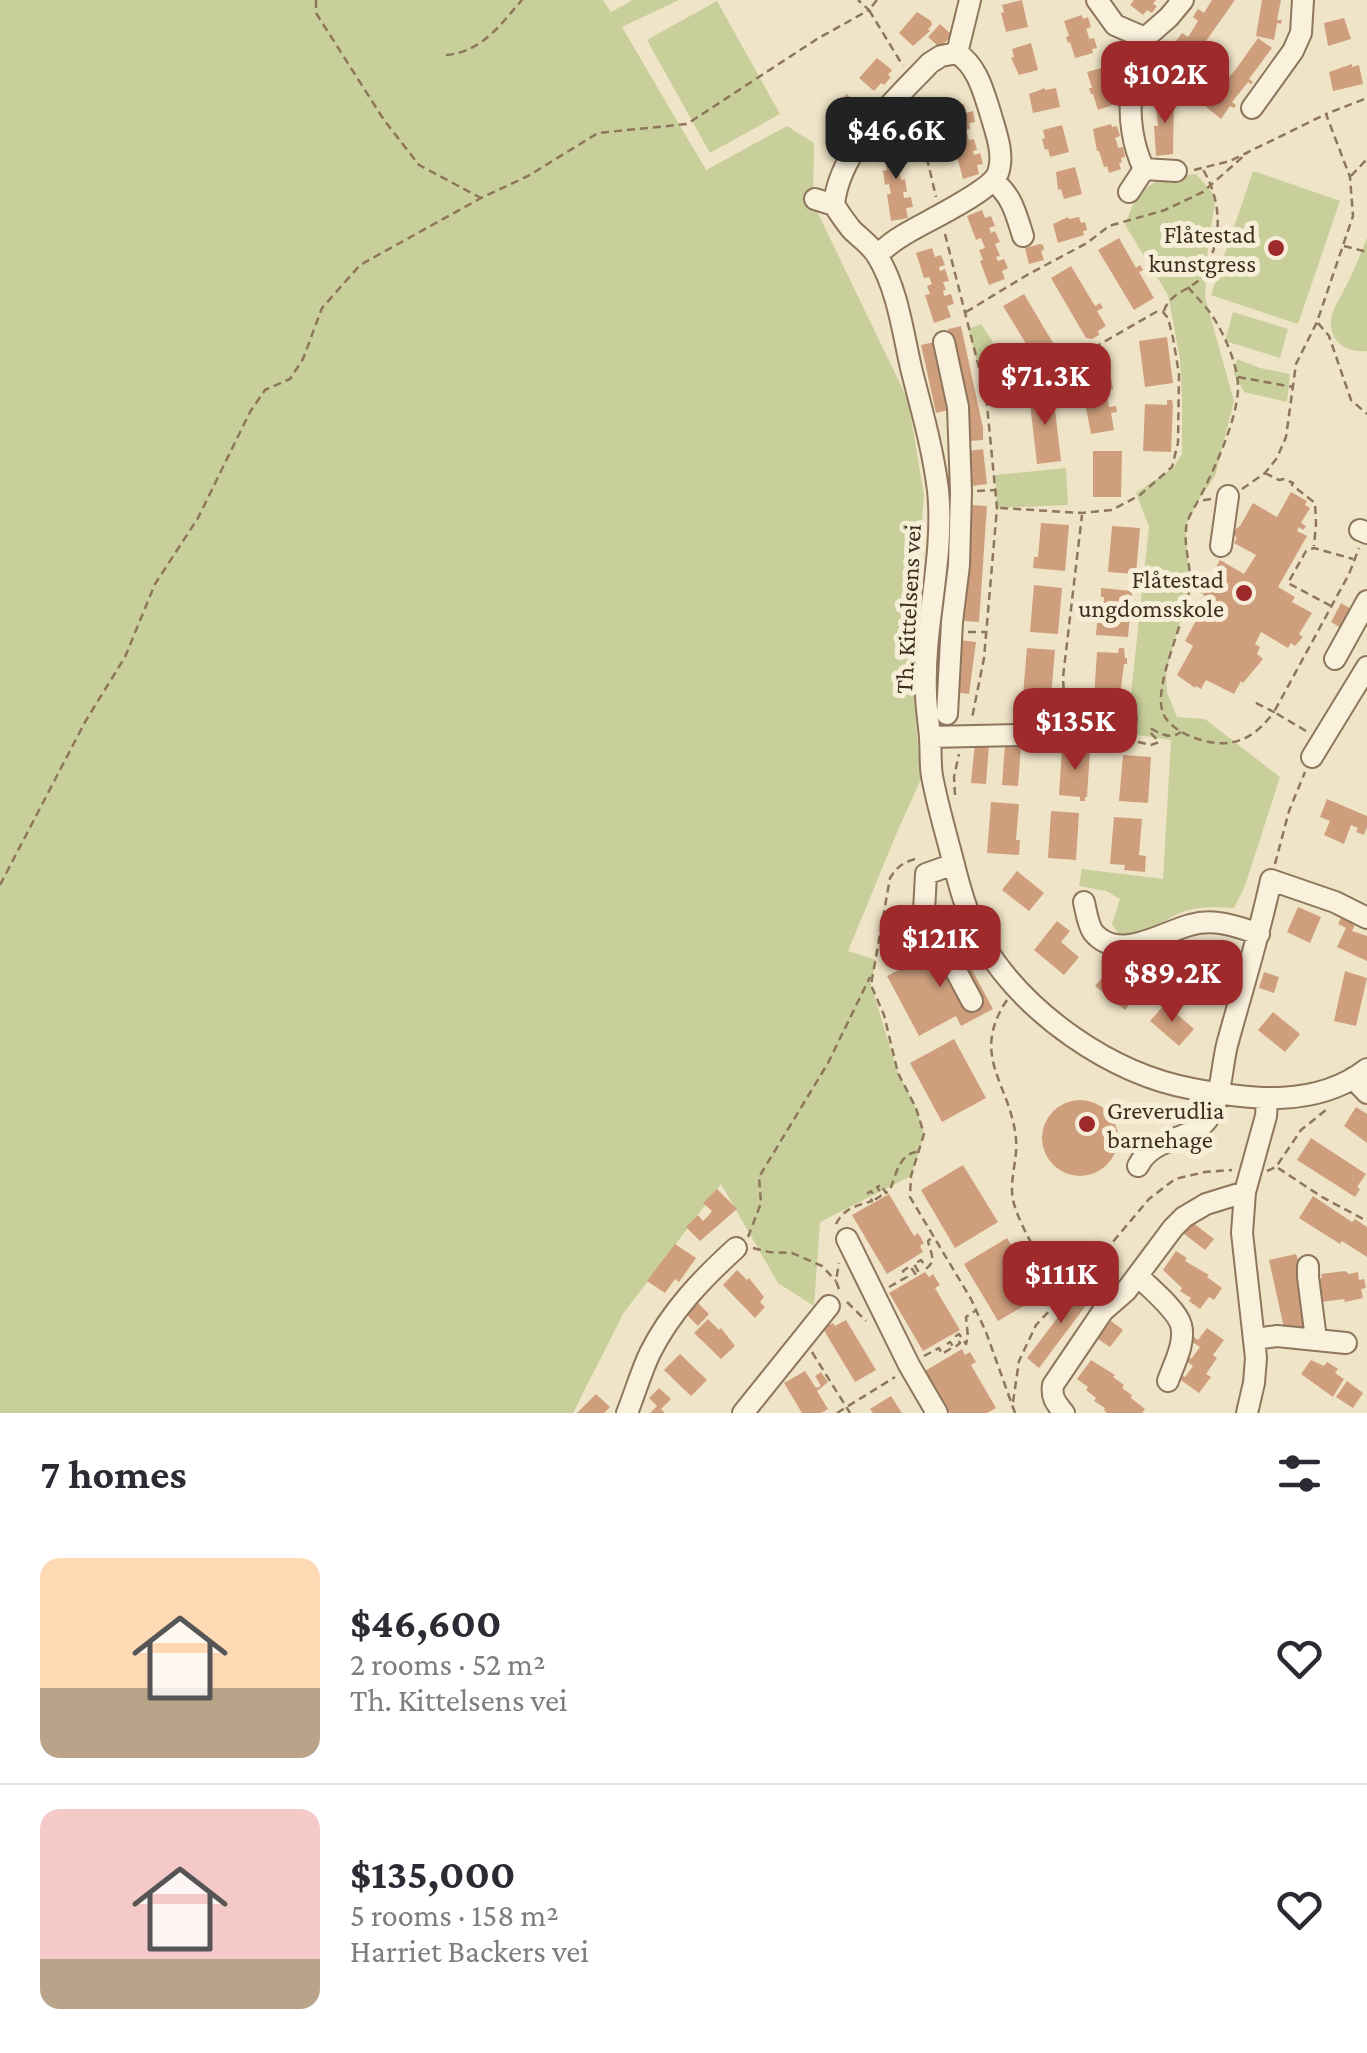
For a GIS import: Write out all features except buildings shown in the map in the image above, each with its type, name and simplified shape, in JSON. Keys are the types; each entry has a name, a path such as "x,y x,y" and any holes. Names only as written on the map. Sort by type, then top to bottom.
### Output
{"street":[{"path":"877,255 901,236 993,181 999,171 998,141 975,71 956,53 970,0"},
{"path":"1097,0 1115,24 1145,38"},
{"path":"1144,169 1136,145 1132,90 1145,38 1183,0"},
{"path":"1252,108 1293,50 1301,33 1303,0"},
{"name":"Th. Kittelsens vei","path":"956,53 930,63 872,126 824,202 877,255 894,296 932,456 938,528 926,692 931,771 962,894 982,940 1017,987 1108,1060 1166,1083 1268,1100 1295,1098 1362,1080"},
{"path":"1144,169 1176,171"},
{"path":"1128,192 1144,169"},
{"path":"993,181 1011,199 1023,236"},
{"path":"944,342 958,407 961,492 948,714"},
{"path":"938,493 961,492"},
{"path":"1221,546 1228,496"},
{"path":"1335,660 1367,601"},
{"path":"930,622 952,622"},
{"path":"1316,748 1367,667"},
{"path":"930,736 1066,734 1100,739 1123,728"},
{"path":"954,864 926,874 924,912 972,1001"},
{"path":"1138,1166 1146,1151 1205,1122 1219,1094 1226,1050 1271,880 1335,902 1367,918"},
{"path":"1084,902 1092,931 1124,946 1191,924 1212,922 1233,924 1259,934"},
{"path":"1247,1413 1254,1383 1256,1338 1242,1233 1245,1192 1268,1100"},
{"path":"1064,1413 1052,1394 1061,1371 1103,1311 1126,1291 1184,1217 1206,1204 1245,1192"},
{"path":"847,1239 902,1371 937,1413"},
{"path":"627,1413 648,1356 667,1322 703,1278 740,1246"},
{"path":"1308,1266 1316,1339"},
{"path":"1138,1276 1182,1324 1181,1344 1168,1370"},
{"path":"742,1413 836,1303"},
{"path":"1256,1338 1277,1336 1346,1343"}],"path":[{"path":"316,0 316,14 384,120 420,166 482,198"},
{"path":"446,55 461,54 487,40 522,0"},
{"path":"858,0 869,10 904,68 986,395 997,508 972,723 954,777 955,797"},
{"path":"0,885 84,722 125,657 155,584 198,518 250,412 265,390 290,379 304,359 322,308 360,265 528,176 598,134 687,124 817,39 869,10 877,0"},
{"path":"1176,171 1230,161 1367,98"},
{"path":"1198,502 1228,496 1253,484 1277,458 1286,437 1296,364 1317,322 1353,216 1350,177 1326,114"},
{"path":"964,312 1109,226 1165,210 1202,192 1248,154"},
{"path":"1350,177 1367,159"},
{"path":"1163,312 1166,302 1201,278 1216,245 1218,211 1212,184 1202,168"},
{"path":"1342,246 1367,252"},
{"path":"1188,287 1214,317 1235,366 1238,391 1214,470 1185,526 1190,587 1161,701 1163,714 1173,726 1201,740 1218,743 1240,742 1252,736 1274,712 1332,606 1364,532"},
{"path":"986,395 1055,370 1151,314 1163,312"},
{"path":"997,508 1082,513 1112,510 1130,502 1174,463 1179,374 1174,338 1163,312"},
{"path":"1317,322 1330,336 1351,400 1367,414"},
{"path":"1236,376 1293,387"},
{"path":"1266,473 1292,482 1298,492 1314,503 1314,548"},
{"path":"984,491 996,490"},
{"path":"1066,734 1062,678 1082,513"},
{"path":"1332,606 1288,583 1306,551 1314,548 1355,559"},
{"path":"1252,701 1274,712 1316,748 1289,811 1271,880"},
{"path":"1123,728 1151,745 1159,742 1149,731 1152,729 1165,736 1182,731"},
{"path":"919,858 904,862 890,878 871,985 884,1015 898,1073 924,1134 911,1176 910,1197 976,1310 1015,1413"},
{"path":"836,1281 822,1266 792,1253 740,1246 762,1203 759,1177 828,1063 872,974"},
{"path":"1017,987 994,1023 990,1049 1016,1137 1014,1200 1061,1297"},
{"path":"1260,1171 1276,1167 1301,1130 1333,1105"},
{"path":"871,1200 871,1192 876,1199 882,1195 880,1185 886,1193 890,1190 905,1156 920,1152"},
{"path":"1276,1167 1367,1221"},
{"path":"1013,1404 1019,1362 1036,1325 1160,1189 1190,1175 1238,1170"},
{"path":"892,1285 906,1276 903,1271 910,1266 916,1275 914,1264 921,1260 927,1268 930,1266 933,1260 928,1242 934,1236"},
{"path":"839,1260 836,1303 848,1302 873,1332"},
{"path":"837,1413 939,1348 942,1354 950,1349 946,1344 950,1342 954,1348 960,1344 956,1336 959,1334 966,1344 966,1317 976,1310"},
{"path":"802,1340 850,1413"}],"green space":[{"path":"0,0 603,0 611,12 633,0 679,0 622,27 706,170 787,126 814,143 813,203 908,400 924,495 911,664 921,779 848,951 876,960 871,985 898,1073 924,1134 911,1176 820,1222 814,1306 778,1283 721,1184 623,1314 573,1413 0,1413"},
{"path":"717,1 780,114 710,153 647,40"},
{"name":"Flåtestad kunstgress","path":"1253,171 1340,201 1298,324 1211,295"},
{"path":"1196,174 1216,197 1205,297 1234,401 1215,476 1185,527 1190,587 1166,671 1167,692 1177,717 1205,719 1280,777 1245,886 1234,908 1191,910 1144,932 1118,934 1112,924 1120,899 1106,891 1079,886 1082,869 1163,879 1171,740 1130,734 1149,527 1136,493 1173,468 1182,454 1180,359 1168,295 1125,225 1136,200 1150,185"},
{"path":"1367,238 1367,351 1360,351 1346,348 1336,340 1331,320"},
{"path":"1233,312 1288,329 1280,358 1225,341"},
{"path":"981,324 1016,376 986,395 968,329"},
{"path":"1237,359 1290,374 1287,402 1244,392 1234,374"},
{"path":"1066,468 1068,505 997,508 995,475"}],"place":[{"name":"Flåtestad kunstgress","path":"1276,248"},
{"name":"Flåtestad ungdomsskole","path":"1244,593"},
{"name":"Greverudlia barnehage","path":"1087,1124"}]}
